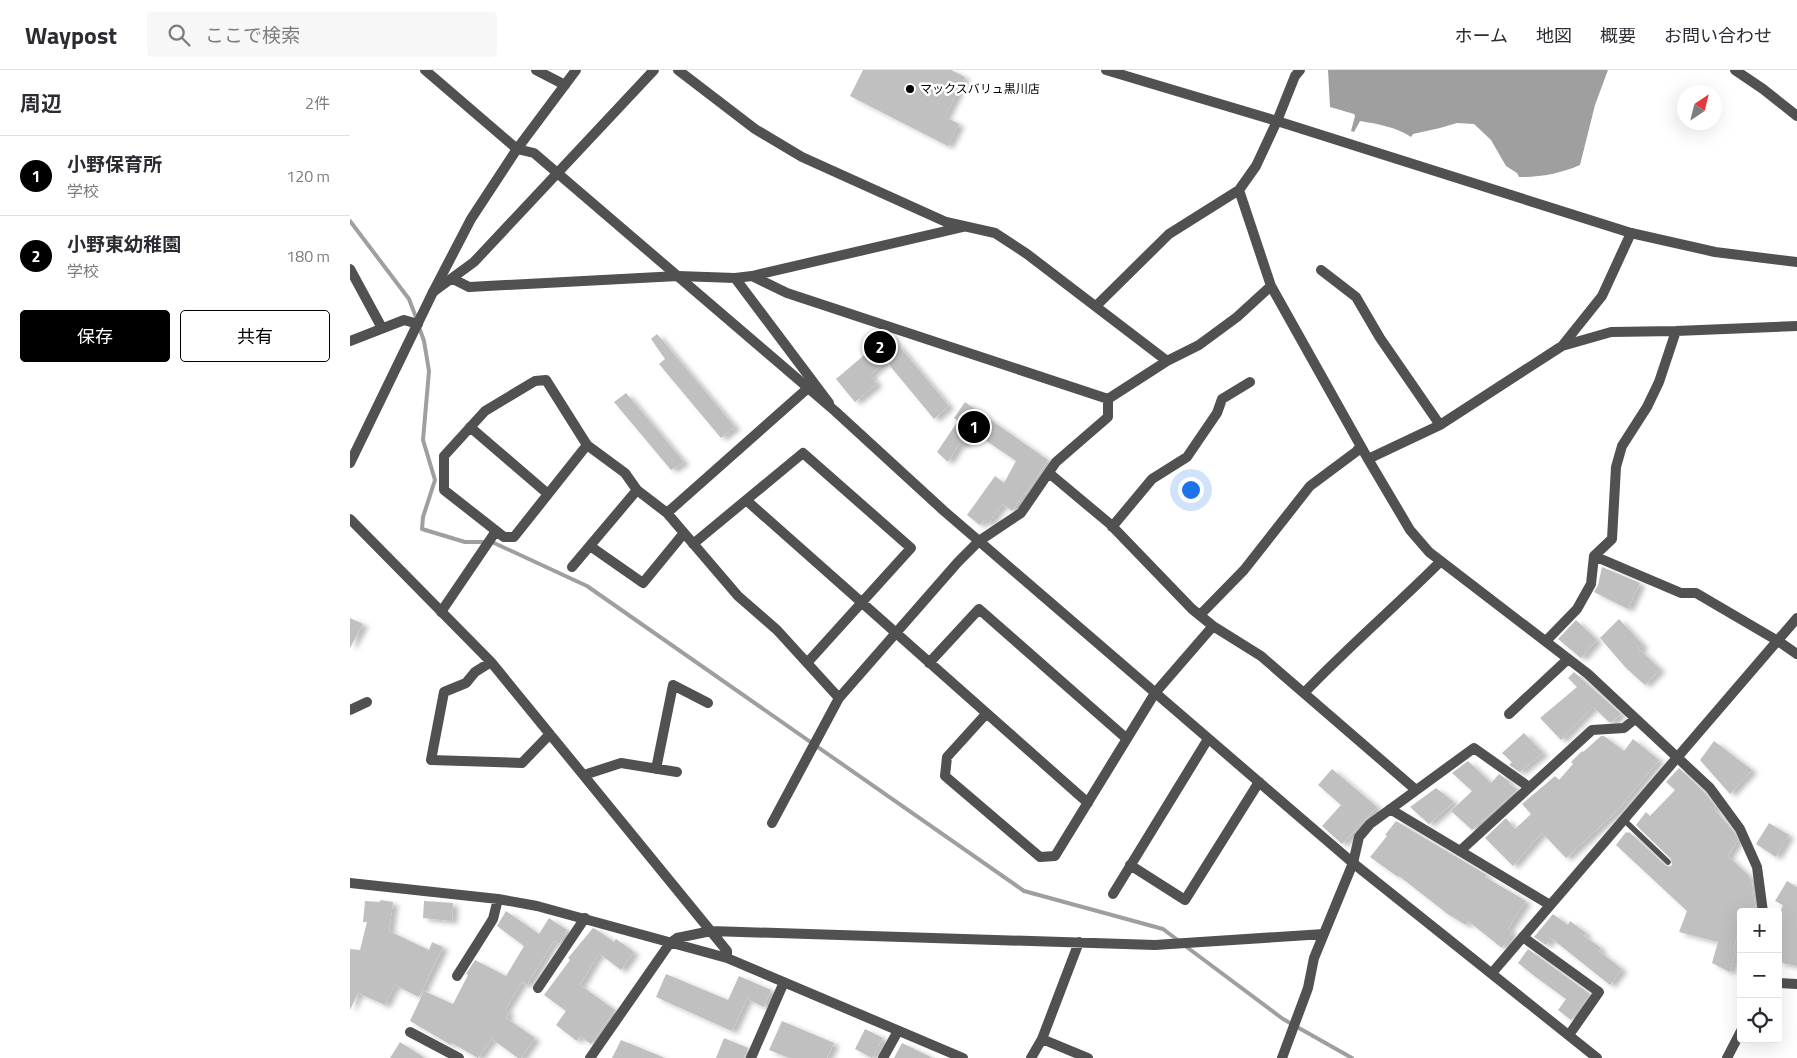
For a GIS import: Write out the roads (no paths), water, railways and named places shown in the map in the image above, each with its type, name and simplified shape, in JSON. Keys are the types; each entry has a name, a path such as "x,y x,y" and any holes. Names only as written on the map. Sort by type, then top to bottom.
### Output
{"street":[{"path":"425,70 517,149 534,153 678,276 835,411 979,541 1353,863 1597,1058"},
{"path":"536,70 565,85"},
{"path":"350,464 470,219 517,149 576,70"},
{"path":"433,292 474,262 654,70"},
{"path":"678,70 755,129 802,157 946,222 995,233 1027,254 1167,361"},
{"path":"1106,70 1277,121 1632,232 1715,252 1797,262"},
{"path":"1096,306 1169,234 1238,190 1256,166 1295,76 1300,70"},
{"path":"1734,70 1763,89 1797,116"},
{"path":"1238,190 1271,286 1410,530 1429,552 1588,674 1710,788 1740,829 1757,867 1762,908"},
{"path":"452,279 469,287 678,276 735,278 752,276 966,226"},
{"path":"1562,346 1602,296 1632,232"},
{"path":"350,269 382,328"},
{"path":"1321,270 1356,297 1380,338 1440,425"},
{"path":"752,276 787,293 1108,399"},
{"path":"735,278 835,411"},
{"path":"1108,399 1167,361 1200,345 1237,317 1271,286"},
{"path":"350,341 404,320 418,324"},
{"path":"1368,459 1440,425 1562,346 1611,332 1676,332 1797,326"},
{"path":"1546,641 1577,609 1591,584 1594,556 1612,539 1616,466 1622,446 1647,407 1659,382 1676,332"},
{"path":"587,445 514,537 504,537 444,490 444,456 470,427 485,411 535,381 546,380 587,445 625,473 637,490 667,513 738,596 777,630 839,698"},
{"path":"1112,527 1152,478 1187,457 1217,413 1222,399 1250,382"},
{"path":"667,513 808,388"},
{"path":"772,823 839,698 958,562 979,541 1021,513 1056,462 1108,416 1108,399"},
{"path":"470,427 548,494"},
{"path":"1200,616 1244,570 1310,486 1357,451 1360,445"},
{"path":"693,544 803,453 911,548 807,663"},
{"path":"1049,473 1112,527 1200,616 1261,656 1416,790"},
{"path":"572,567 637,490"},
{"path":"746,500 1088,803"},
{"path":"350,519 490,662 727,950 727,958"},
{"path":"441,612 496,531"},
{"path":"590,546 643,583 684,533"},
{"path":"1594,556 1681,593 1696,593 1797,654"},
{"path":"1304,693 1339,656 1400,602 1441,561"},
{"path":"929,663 979,609 1128,739"},
{"path":"1492,973 1797,618"},
{"path":"986,714 947,757 945,776 1040,857 1055,856 1156,693 1213,626"},
{"path":"1509,714 1568,659"},
{"path":"490,662 475,672 466,683 444,692 431,760 522,762 550,734"},
{"path":"656,769 673,685 708,703"},
{"path":"350,710 367,702"},
{"path":"1460,851 1592,730 1624,728 1635,719"},
{"path":"1113,894 1208,739"},
{"path":"1282,1058 1308,988 1314,958 1353,863 1359,837 1370,824 1474,748 1529,787"},
{"path":"584,775 621,763 677,772"},
{"path":"1130,866 1186,900 1259,782"},
{"path":"1390,809 1550,905"},
{"path":"350,883 498,899 537,906 727,958 963,1058"},
{"path":"457,976 493,919 498,899"},
{"path":"538,988 585,918"},
{"path":"590,1058 670,943 677,938 710,931 1155,945 1324,934"},
{"path":"1523,937 1599,992 1568,1035"},
{"path":"1031,1058 1042,1039 1079,942"},
{"path":"752,1058 784,982"},
{"path":"1782,983 1797,984"},
{"path":"883,1058 898,1031"},
{"path":"410,1032 447,1055 459,1058"},
{"path":"1042,1039 1088,1058"},
{"path":"1728,1058 1737,1039"}],"lane":[{"path":"1624,820 1668,862"}],"waterway":[{"path":"350,221 409,299 417,320"},
{"path":"419,327 424,341 429,371 423,440 435,480 423,517 422,529 465,542 492,542 587,586 1024,891 1163,929 1179,941"},
{"path":"1184,945 1283,1019 1352,1058"}],"place":[{"name":"マックスバリュ黒川店","path":"910,89"},
{"name":"小野東幼稚園","path":"880,347"},
{"name":"小野保育所","path":"974,427"}]}
